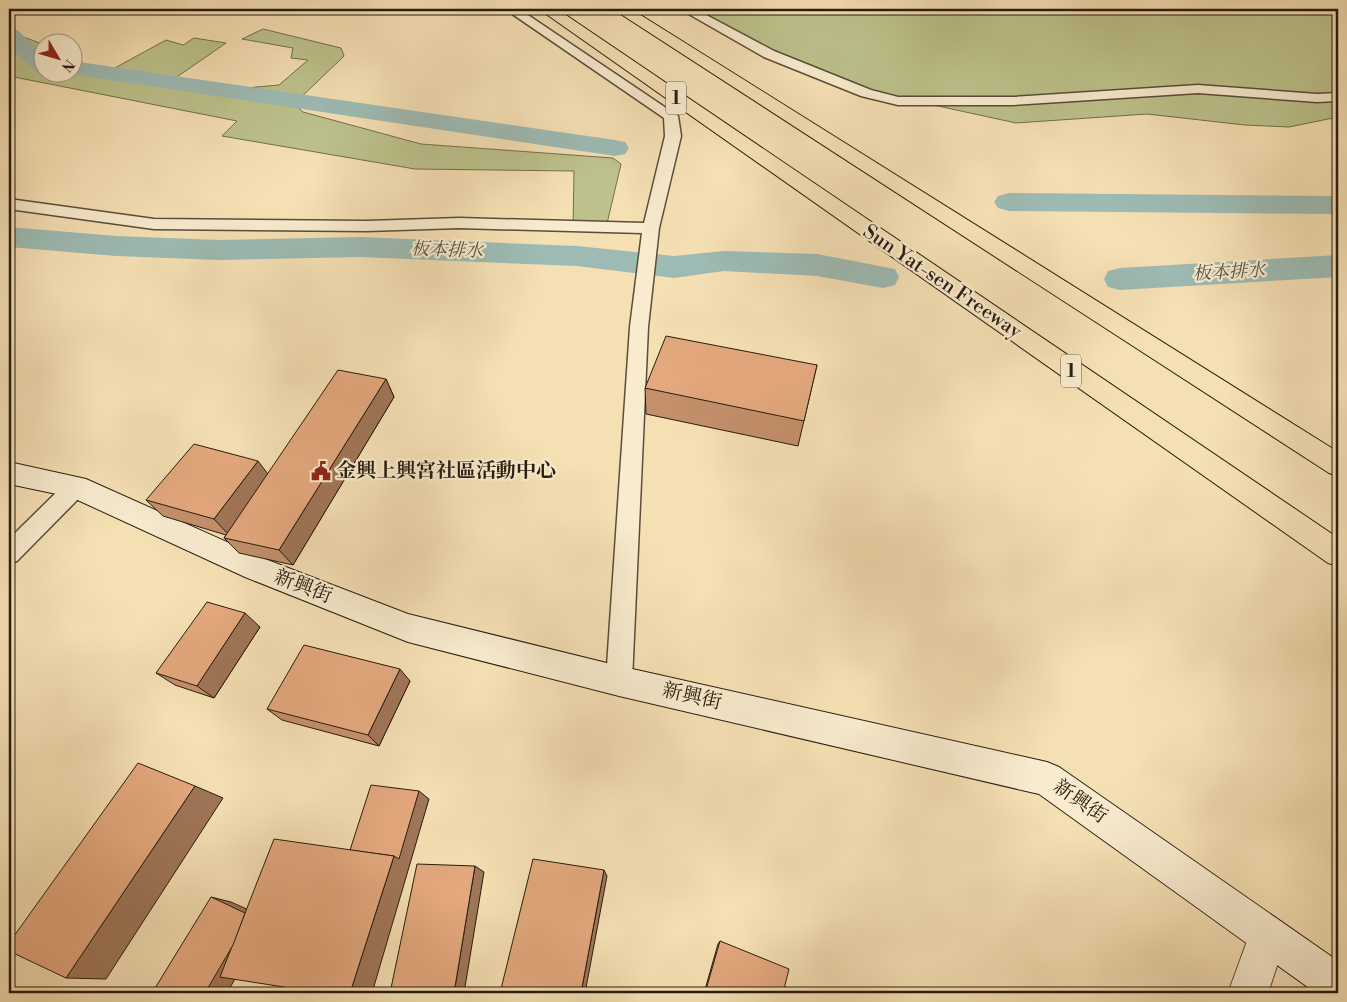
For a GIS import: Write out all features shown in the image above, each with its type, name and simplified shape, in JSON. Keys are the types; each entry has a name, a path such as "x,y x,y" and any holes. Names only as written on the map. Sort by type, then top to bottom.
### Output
{"highway":[{"name":"Sun Yat-sen Freeway","path":"547,9 1338,554"},
{"name":"1","path":"621,9 1338,465"}],"street":[{"name":"新興街","path":"9,473 76,487 255,568 408,628 619,681 1047,779 1338,985"},
{"path":"1248,993 1268,936"}],"lane":[{"path":"511,9 671,116 673,136 651,228 639,327 619,681"},
{"path":"686,9 769,54 866,93 898,102 1013,101 1198,89 1317,98 1338,97"},
{"path":"9,204 154,224 367,226 459,223 651,228"},
{"path":"9,554 76,487"}],"green space":[{"path":"686,9 1338,9 1338,117 1289,127 1245,125 1147,114 1016,123 915,101 893,99 797,68"},
{"path":"263,29 341,48 344,56 294,104 303,112 421,144 613,158 621,164 606,228 590,232 573,228 574,171 415,169 222,136 237,121 39,82 82,82 82,63 111,70 166,40 183,45 194,38 226,43 174,79 234,89 279,85 308,60 291,58 293,48 242,39"},
{"path":"21,36 32,40 32,81 9,76 9,42"}],"building":[{"path":"666,336 817,365 804,421 645,388"},
{"path":"338,370 386,379 279,550 224,538"},
{"path":"194,444 258,461 214,519 146,500"},
{"path":"207,602 245,613 197,686 156,673"},
{"path":"304,645 400,669 368,735 267,709"},
{"path":"138,763 195,786 66,978 9,951 9,943"},
{"path":"371,785 419,791 399,859 394,856 350,850"},
{"path":"274,839 394,856 350,993 322,993 220,977"},
{"path":"533,859 604,870 581,993 500,993"},
{"path":"417,864 475,866 454,993 390,993"},
{"path":"211,897 245,913 233,945 205,993 152,993"},
{"path":"720,941 789,969 783,993 705,993"}],"waterway":[{"path":"9,35 32,55"},
{"path":"82,69 615,148"},
{"path":"1009,202 1338,205"},
{"name":"板本排水","path":"9,237 116,246 219,250 360,247 577,256 674,267 724,261 817,265 883,277"},
{"name":"板本排水","path":"1120,279 1338,266"}],"place":[{"name":"金興上興宮社區活動中心","path":"321,471"}]}
